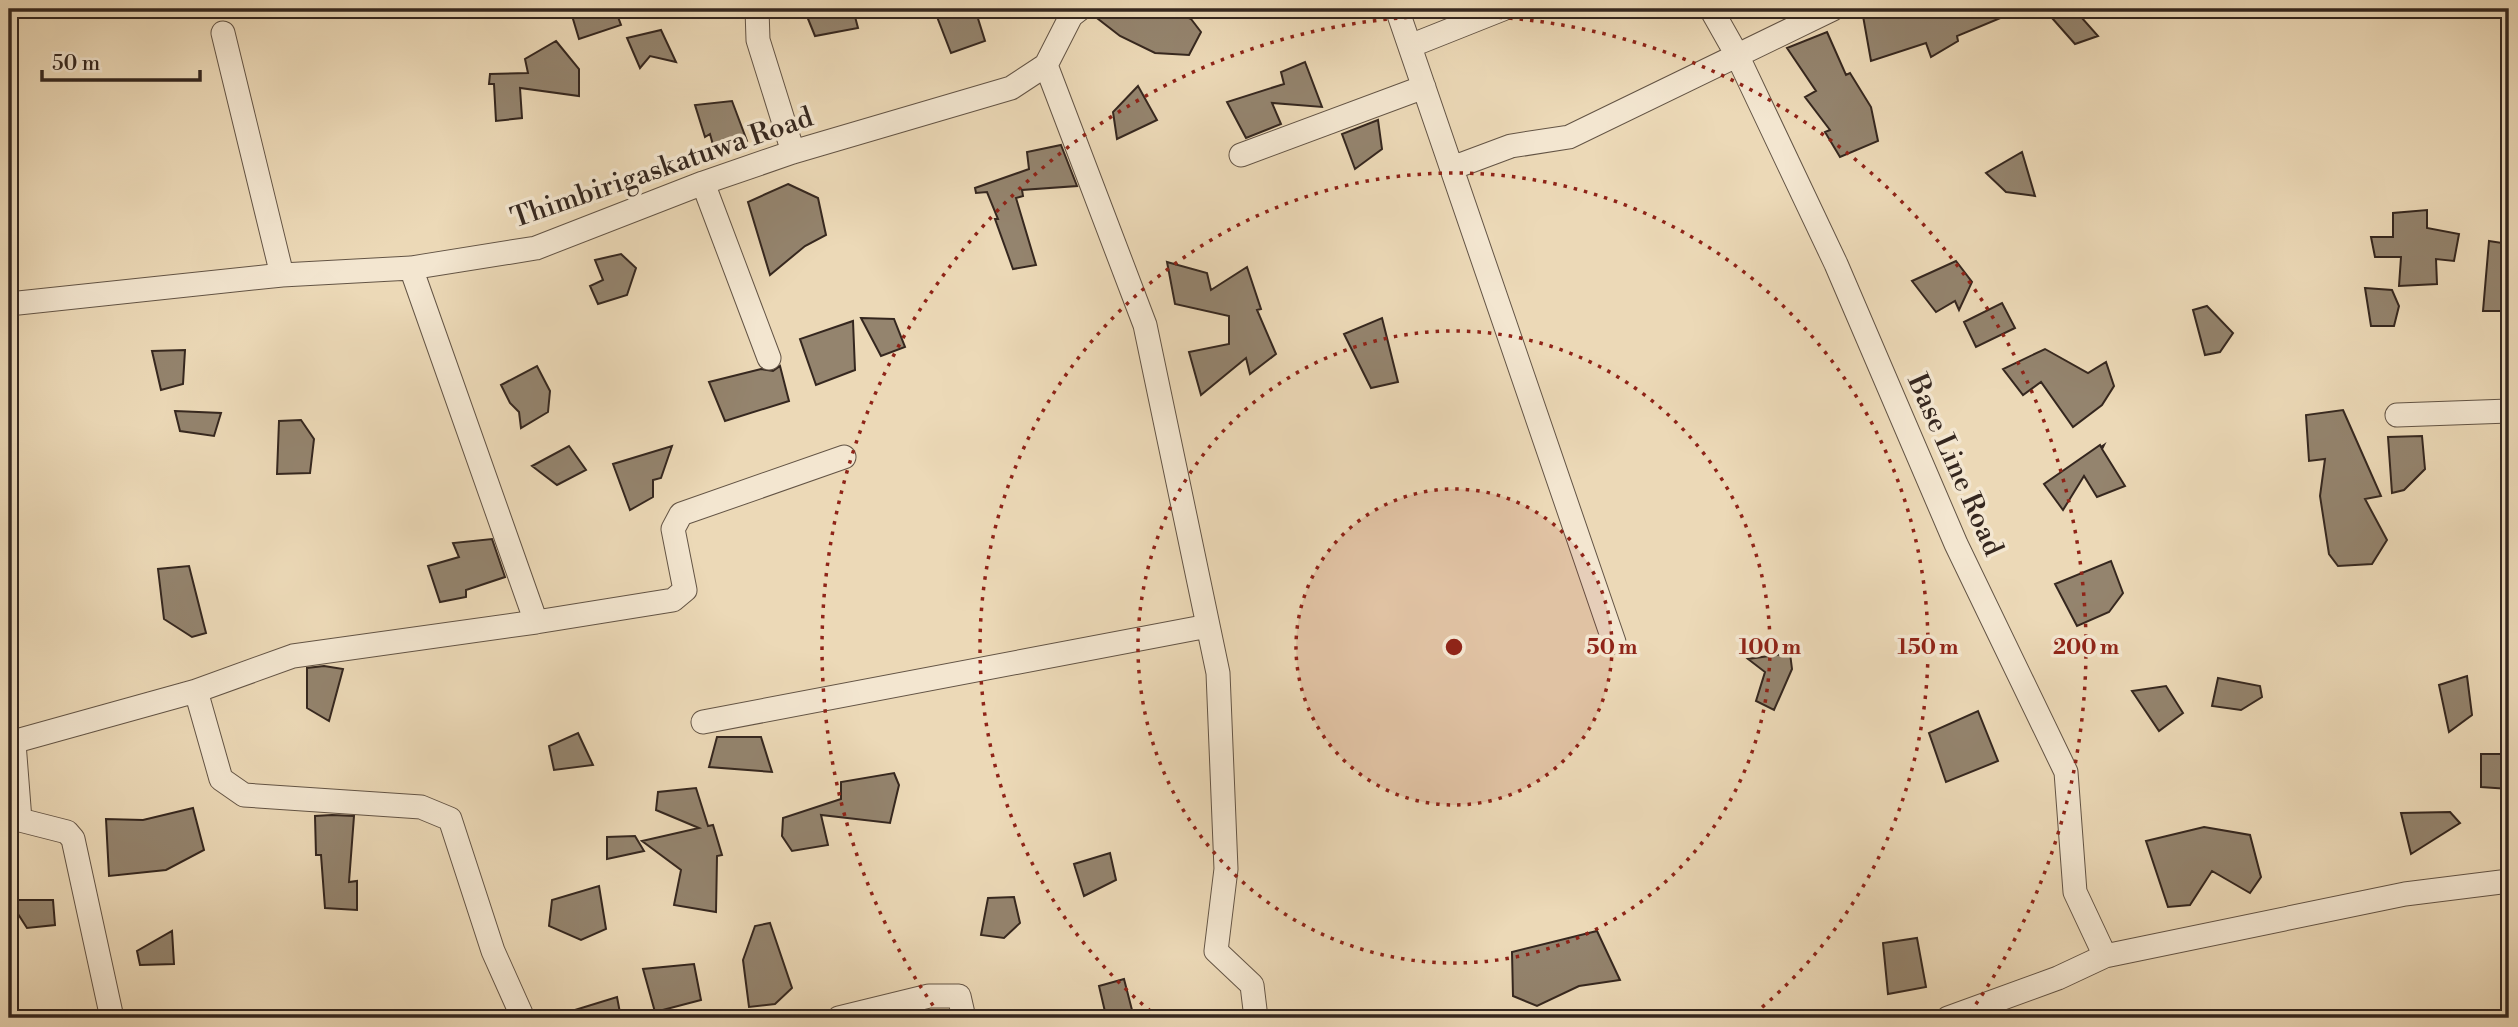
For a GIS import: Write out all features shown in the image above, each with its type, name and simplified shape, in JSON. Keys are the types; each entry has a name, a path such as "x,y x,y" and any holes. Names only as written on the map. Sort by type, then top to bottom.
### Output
{"street":[{"path":"757,9 758,40 793,152"},
{"name":"Thimbirigaskatuwa Road","path":"9,304 282,275 411,268 536,248 703,183 793,152 1011,88 1046,65 1071,16 1080,9"},
{"path":"1397,9 1614,642"},
{"path":"1410,46 1503,9"},
{"name":"Base Line Road","path":"1711,9 1737,55 1836,264 1956,544 2066,772 2075,892 2105,956"},
{"path":"1452,168 1511,146 1569,137 1833,9"},
{"path":"223,33 282,275"},
{"path":"1046,65 1145,325 1218,673 1226,869 1216,951 1252,985 1256,1018"},
{"path":"1241,155 1424,86"},
{"path":"703,183 769,358"},
{"path":"411,268 536,622"},
{"path":"2397,415 2509,411"},
{"path":"112,1018 73,839 67,832 20,820 11,743 195,691 293,656 673,600 685,590 673,529 681,514 844,457"},
{"path":"703,722 1208,625"},
{"path":"195,691 221,779 244,795 421,807 450,819 493,951 523,1018"},
{"path":"1948,1018 2058,978 2105,956 2405,894 2509,881"},
{"path":"839,1018 929,996 959,996 964,1018"}],"building":[{"path":"570,9 615,9 621,25 579,39"},
{"path":"804,9 853,9 858,28 815,36"},
{"path":"934,9 975,9 985,41 951,53"},
{"path":"1108,9 1170,9 1191,19 1201,32 1189,55 1155,53 1120,36 1093,15"},
{"path":"1876,9 2022,9 1957,36 1958,41 1931,57 1926,43 1871,61 1863,16"},
{"path":"2044,9 2074,9 2098,36 2075,44"},
{"path":"661,30 676,62 650,56 640,68 627,38"},
{"path":"1827,32 1846,75 1850,73 1871,107 1878,141 1840,157 1825,132 1830,130 1805,97 1816,91 1787,48"},
{"path":"556,41 579,69 579,96 520,88 522,118 496,121 494,84 489,84 490,74 528,73 525,59"},
{"path":"1305,62 1322,107 1272,103 1281,124 1246,138 1227,102 1284,84 1281,72"},
{"path":"1138,86 1157,120 1117,139 1113,112"},
{"path":"732,101 747,141 716,156 710,134 705,137 695,105"},
{"path":"1378,120 1382,149 1355,169 1342,134"},
{"path":"1061,145 1077,186 1022,190 1023,196 1016,198 1036,265 1013,269 987,192 976,193 975,188 1029,169 1027,152"},
{"path":"2022,152 2035,196 2006,192 1986,173"},
{"path":"788,184 818,198 826,235 805,246 770,275 748,202"},
{"path":"2427,210 2427,228 2459,234 2454,261 2436,259 2437,284 2399,286 2401,257 2375,257 2371,237 2393,237 2393,213"},
{"path":"2489,241 2509,244 2509,311 2483,311"},
{"path":"621,254 636,268 627,295 598,304 590,286 603,280 595,260"},
{"path":"1956,261 1972,282 1959,310 1955,301 1936,312 1912,281"},
{"path":"1167,262 1207,273 1211,290 1247,267 1261,309 1257,310 1276,354 1250,374 1246,358 1201,395 1189,352 1229,344 1229,316 1175,304"},
{"path":"2365,288 2392,290 2399,306 2394,326 2371,326"},
{"path":"2002,303 2015,328 1976,347 1964,322"},
{"path":"2207,306 2233,333 2220,352 2205,355 2193,310"},
{"path":"861,318 894,319 905,347 881,356"},
{"path":"1382,318 1398,382 1371,388 1344,334"},
{"path":"853,321 855,370 816,385 800,339"},
{"path":"2045,349 2088,373 2106,362 2114,386 2102,405 2073,427 2041,382 2023,395 2003,369"},
{"path":"185,350 183,384 161,390 152,351"},
{"path":"537,366 550,391 548,412 521,428 519,412 510,403 501,385"},
{"path":"780,366 789,401 725,421 709,382 761,369 773,371"},
{"path":"2343,410 2381,496 2365,499 2387,540 2372,564 2338,566 2329,554 2320,496 2325,459 2309,461 2306,415"},
{"path":"175,411 221,413 214,436 180,431"},
{"path":"301,420 314,439 310,473 277,474 279,421"},
{"path":"2422,436 2425,469 2404,490 2392,493 2388,437"},
{"path":"2100,445 2104,445 2102,449 2125,486 2097,497 2084,476 2063,510 2044,484"},
{"path":"569,446 586,470 557,485 532,466"},
{"path":"672,446 661,478 653,480 653,497 630,510 613,464"},
{"path":"492,539 505,577 466,590 466,597 440,602 428,566 459,557 453,543"},
{"path":"2111,561 2123,593 2109,612 2077,626 2055,584"},
{"path":"189,566 206,633 192,637 164,619 158,569"},
{"path":"1790,653 1792,669 1774,710 1756,701 1765,672 1748,659"},
{"path":"324,666 343,669 329,721 307,708 307,668"},
{"path":"2467,676 2472,715 2449,732 2439,685"},
{"path":"2218,678 2260,686 2262,697 2241,710 2212,706"},
{"path":"2166,686 2183,713 2159,731 2132,691"},
{"path":"1978,711 1998,761 1946,782 1929,733"},
{"path":"578,733 593,765 554,770 549,746"},
{"path":"717,737 761,737 772,772 709,767"},
{"path":"2481,754 2509,754 2509,789 2481,787"},
{"path":"894,773 899,785 890,823 821,815 828,845 792,851 782,836 783,818 841,799 841,782"},
{"path":"696,788 708,826 713,825 722,855 717,856 716,912 674,905 681,870 642,841 699,828 656,810 658,792"},
{"path":"193,808 204,850 166,870 109,876 106,819 143,820"},
{"path":"2450,812 2460,823 2411,854 2401,813"},
{"path":"315,816 354,816 349,882 357,881 357,910 325,908 321,855 316,855"},
{"path":"2204,827 2250,835 2261,877 2250,893 2212,871 2190,905 2168,907 2146,841"},
{"path":"635,836 644,851 607,859 607,837"},
{"path":"1110,853 1116,880 1084,896 1074,864"},
{"path":"599,886 606,929 581,940 549,926 552,900"},
{"path":"1014,897 1020,923 1004,938 981,935 988,898"},
{"path":"9,900 53,900 55,925 27,928"},
{"path":"770,923 792,988 775,1004 749,1007 743,960 755,926"},
{"path":"172,931 174,964 140,965 137,951"},
{"path":"1597,931 1620,980 1579,986 1537,1006 1513,996 1512,952"},
{"path":"1917,938 1926,987 1888,994 1883,943"},
{"path":"694,964 701,1000 655,1012 643,969"},
{"path":"1124,979 1132,1010 1106,1016 1099,986"},
{"path":"617,997 621,1018 563,1018 562,1014"}]}
